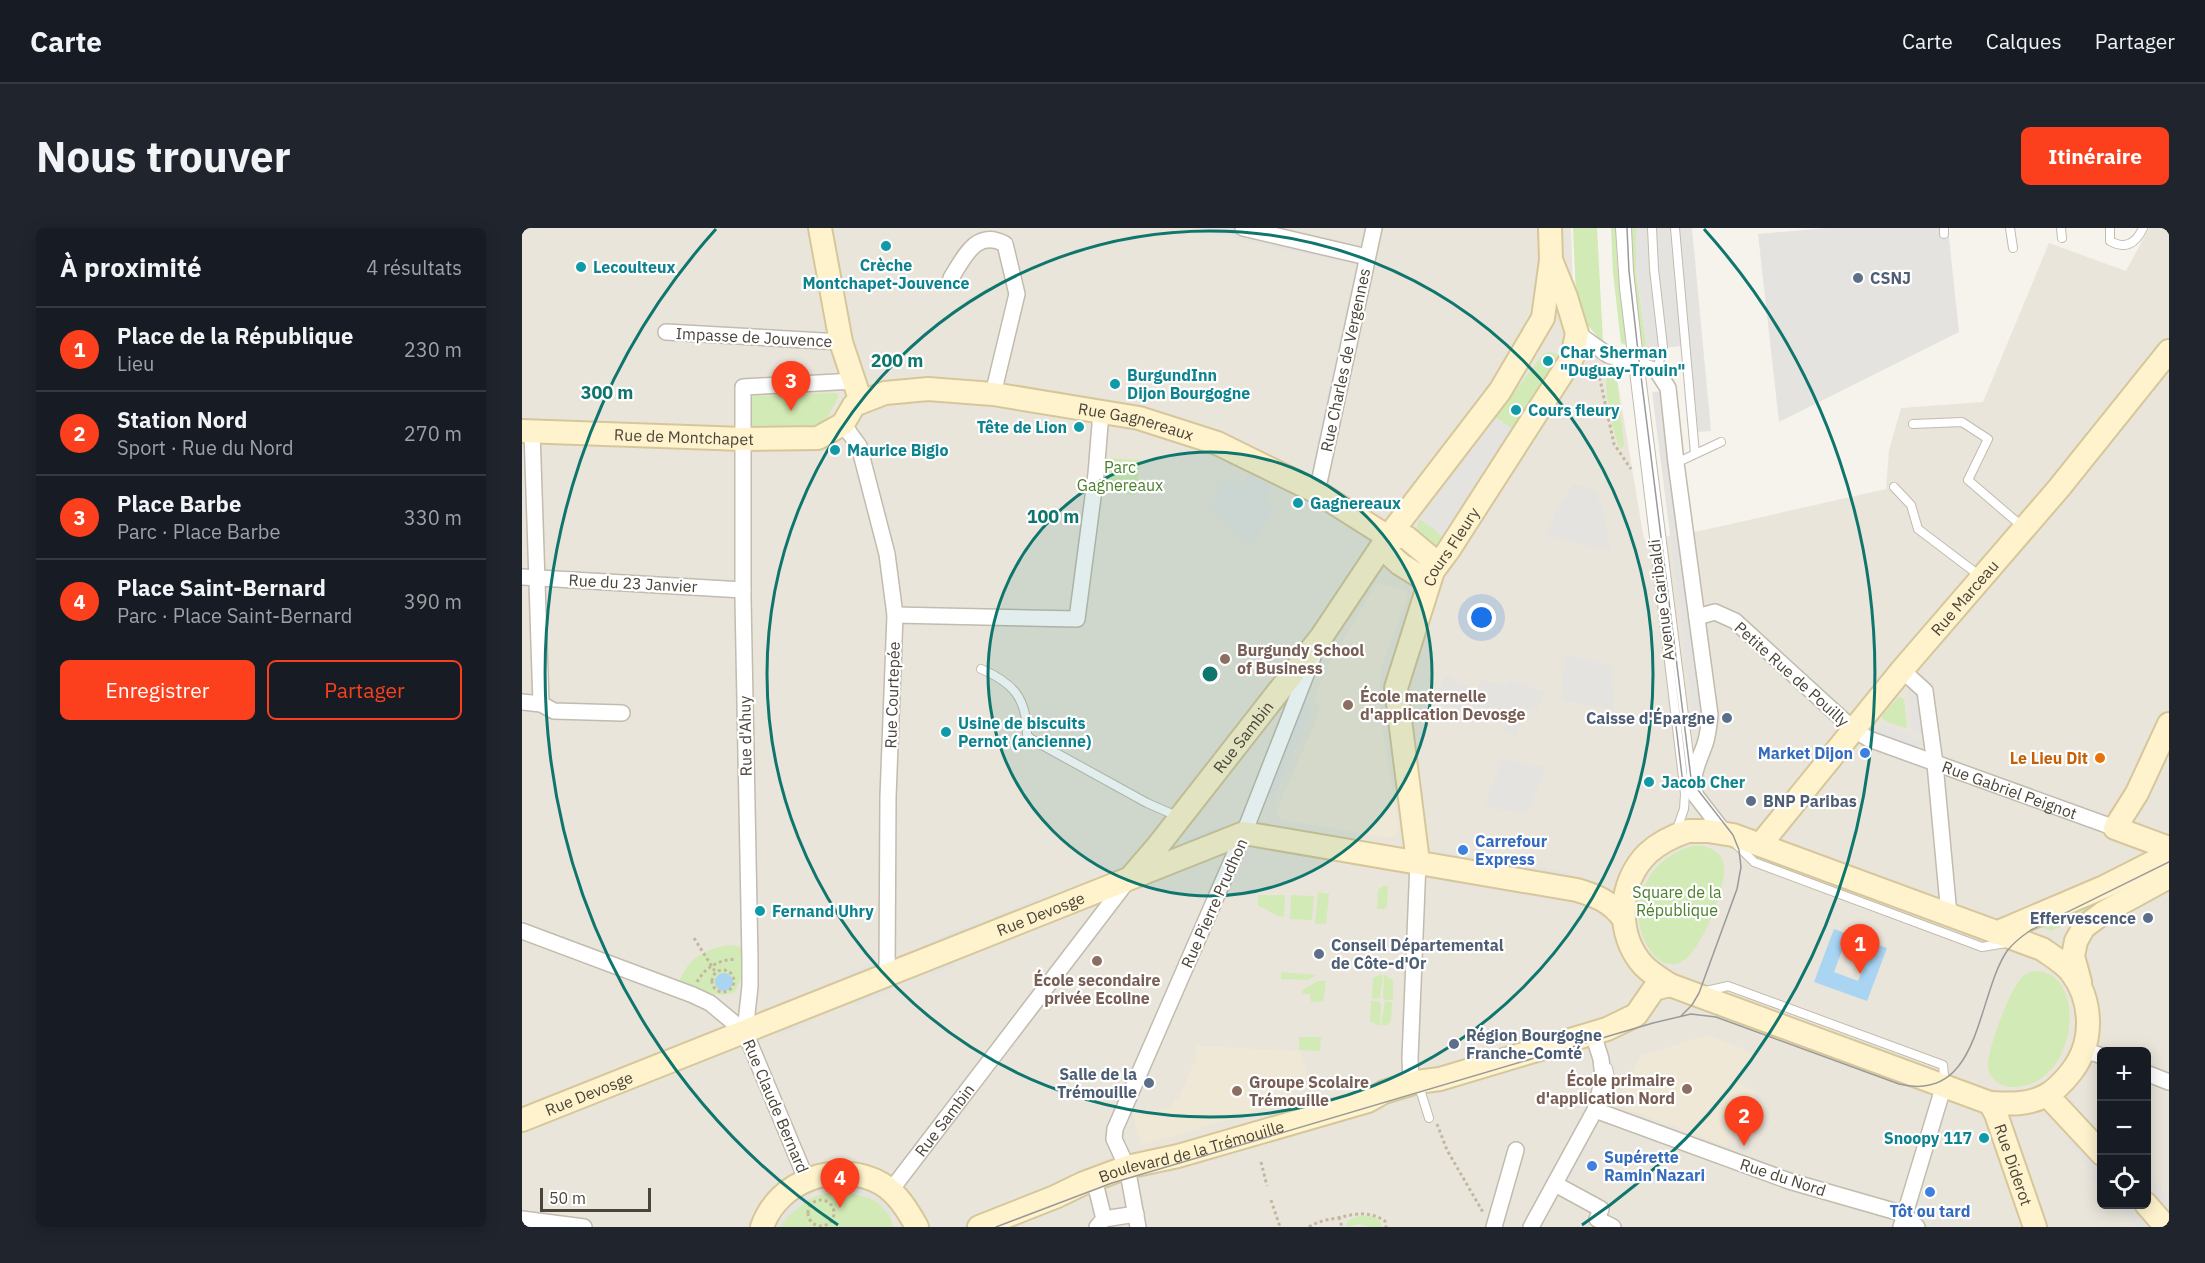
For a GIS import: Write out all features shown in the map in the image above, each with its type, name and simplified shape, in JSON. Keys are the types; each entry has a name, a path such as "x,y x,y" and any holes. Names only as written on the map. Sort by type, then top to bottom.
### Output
{"main road":[{"path":"820,228 841,342 858,391 854,405 843,424"},
{"path":"1550,228 1555,268"},
{"path":"1555,268 1566,255 1564,228"},
{"name":"Rue Sambin","path":"1129,879 1180,818 1322,636 1388,537 1500,391 1543,318 1555,268"},
{"name":"Cours Fleury","path":"1418,862 1396,688 1433,571 1571,359 1574,328 1555,268"},
{"path":"1543,318 1549,316 1574,328"},
{"name":"Rue Marceau","path":"1760,845 1902,670 2059,488 2169,351"},
{"name":"Rue Gagnereaux","path":"858,391 885,393 928,389 993,394 1139,418 1217,443 1317,492 1388,537 1406,537 1431,558 1433,571"},
{"name":"Rue de Montchapet","path":"527,431 742,440 818,438 843,424"},
{"path":"2115,828 2137,793 2169,724"},
{"name":"Rue Gabriel Peignot","path":"2115,828 2169,848"},
{"path":"2082,989 2070,972 2042,949 1949,915 1880,899 1760,845 1724,832 1688,831 1673,836 1649,851 1633,873 1626,890 1623,918 1627,935 1640,961 1653,974 1670,985 1692,994 1833,1035 1990,1103 2014,1104 2030,1102 2047,1095 2066,1079 2078,1064 2093,1053 2088,1029 2088,1010 2073,956 2076,941 2084,927 2097,916 2169,877"},
{"path":"1244,833 1577,890 1605,900 1616,908 1623,918"},
{"name":"Rue Devosge","path":"522,1120 1244,833"},
{"path":"1996,933 2104,887 2169,854"},
{"path":"1577,890 1596,888 1619,881 1633,873"},
{"name":"Boulevard de la Trémouille","path":"979,1227 1127,1167 1178,1156 1368,1101 1384,1092 1414,1083 1440,1079 1607,1029 1636,1015 1654,989 1670,985"},
{"path":"2047,1095 2097,1149"},
{"name":"Rue Diderot","path":"1990,1103 1996,1114 2035,1227"},
{"path":"762,1227 776,1201 794,1186 830,1174 872,1179 891,1190 916,1227"},
{"path":"2150,1209 2166,1227"}],"street":[{"path":"1243,228 1367,257"},
{"name":"Rue Charles de Vergennes","path":"1317,492 1374,228"},
{"path":"951,278 972,245 996,239 1005,244 1017,294 993,394"},
{"path":"1574,328 1608,355 1657,372"},
{"name":"Impasse de Jouvence","path":"666,332 841,342"},
{"name":"Avenue Garibaldi","path":"1657,372 1668,388 1710,716 1705,743 1693,779 1694,790 1696,796 1724,832"},
{"name":"Rue d'Ahuy","path":"745,1032 750,986 750,960 743,590 743,387 858,391"},
{"path":"895,615 1077,619 1096,474 1101,412"},
{"name":"Rue Courtepée","path":"843,424 859,446 887,554 895,615 888,798 887,975"},
{"path":"527,431 529,577 541,704"},
{"name":"Rue du 23 Janvier","path":"529,577 743,590"},
{"name":"Petite Rue de Pouilly","path":"1697,617 1715,612 1736,621 1853,729"},
{"name":"Rue Pierre Prudhon","path":"1137,1221 1127,1167 1115,1145 1115,1129 1244,833 1322,636"},
{"path":"1902,670 1925,691 1935,764 1949,915"},
{"path":"522,702 541,704 554,711 622,713"},
{"name":"Rue Gabriel Peignot","path":"1853,729 1869,739 1935,764 2115,828"},
{"path":"1414,1083 1410,1048 1418,862"},
{"name":"Rue Sambin","path":"891,1190 1129,879"},
{"path":"522,931 710,1004 745,1032"},
{"name":"Rue Claude Bernard","path":"745,1032 807,1181"},
{"path":"1531,1227 1595,1110 1602,1084 1601,1059 1595,1040 1584,1036"},
{"path":"2151,1075 2169,1082"},
{"path":"1917,1227 1903,1221 1944,1085"},
{"name":"Rue du Nord","path":"1595,1110 1903,1221"},
{"path":"1490,1222 1516,1150"},
{"path":"1094,1179 1101,1223 1137,1221"},
{"path":"1555,1184 1601,1209 1597,1219 1613,1227"},
{"path":"522,1219 584,1227"}],"lane":[{"name":"Avenue Garibaldi","path":"1620,228 1624,288 1694,790"},
{"name":"Avenue Garibaldi","path":"1627,228 1636,363 1685,794 1684,808 1673,836"},
{"path":"1652,228 1663,347 1657,372"},
{"path":"1676,228 1695,454"},
{"path":"2010,228 2013,248"},
{"path":"2061,228 2062,238"},
{"path":"2110,228 2110,241 2119,246 2130,245 2138,238 2143,228"},
{"path":"1913,424 1962,422 1988,440 1968,480 2025,528"},
{"path":"1676,463 1721,442"},
{"path":"1894,487 1911,505 1918,529 1982,578"},
{"path":"981,669 1001,677 1014,690 1023,705 1027,720 1027,735 1031,739 1147,803 1180,818"},
{"path":"1724,832 1754,862 1880,899 1982,946 2020,941"},
{"path":"1595,1110 1606,1096 1610,1085 1600,1039 1607,1029"},
{"path":"1414,1083 1432,1118"}],"path":[{"path":"1596,362 1614,444 1631,469"},
{"path":"694,938 716,973"},
{"path":"695,989 702,974 710,966 733,959 750,960"},
{"path":"724,971 732,974 734,982 730,992 723,992 716,988 713,981 716,973 724,971"},
{"path":"1432,1118 1447,1150 1490,1222"},
{"path":"1261,1162 1267,1186"},
{"path":"1271,1200 1280,1227"},
{"path":"816,1201 825,1201 832,1207 832,1220 826,1226 817,1226 808,1218 808,1210 816,1201"},
{"path":"1309,1227 1320,1221 1349,1214 1365,1213 1376,1215 1385,1221 1386,1227"},
{"path":"1340,1217 1342,1227"}],"shaded area":[{"path":"522,228 1571,228 1573,293 1578,316 1618,384 1644,540 1704,530 1886,489 1889,450 1901,408 1983,402 2049,243 2126,271 2149,228 2169,228 2169,1227 522,1227"},
{"path":"1205,228 1278,228 1335,240 1334,249 1344,252 1340,262 1204,231"},
{"path":"1636,228 1692,228 1711,431 1698,432 1690,345 1647,350 1636,269"},
{"path":"1828,228 1948,228 1959,332 1779,422 1758,234"},
{"path":"1353,280 1362,281 1325,456 1314,454"},
{"path":"1665,391 1707,714 1693,716 1652,392"},
{"path":"1496,417 1519,433 1446,541 1419,519"},
{"path":"1250,475 1272,486 1265,501 1274,506 1267,521 1250,544 1209,508 1219,493 1216,490 1226,478 1239,487"},
{"path":"1573,484 1590,489 1601,496 1597,499 1602,507 1611,551 1546,535 1558,507"},
{"name":"École maternelle d'application Devosge","path":"1380,583 1406,590 1408,596 1382,665 1378,699 1399,830 1391,838 1281,820 1276,812 1320,711 1315,699 1320,684 1334,655 1375,586"},
{"path":"1564,653 1612,666 1614,709 1562,701"},
{"path":"1448,676 1477,691 1482,679 1506,686 1509,679 1545,692 1537,712 1527,709 1516,736 1504,732 1507,721 1463,707 1460,718 1448,714 1450,707 1439,704 1440,688 1444,677"},
{"path":"1302,686 1311,712 1272,801 1261,792"},
{"path":"1910,689 1920,695 1924,735 1912,731 1908,692"},
{"path":"1884,725 1920,739 1923,744 1911,749 1871,732"},
{"path":"1502,758 1546,768 1528,813 1484,807"},
{"path":"1223,824 1226,831 1184,847 1182,841"},
{"path":"1440,851 1496,860 1495,863 1439,854"},
{"path":"1525,865 1569,872 1568,876 1524,868"},
{"path":"1445,880 1559,898 1559,901 1445,882"},
{"path":"1038,898 1044,913 1000,930 994,916"},
{"path":"1086,920 1101,932 917,1171 911,1164 914,1149"},
{"path":"980,921 986,936 949,951 955,966 932,975 926,960 937,955 931,941"},
{"path":"875,962 881,977 886,976 892,991 856,1006 844,975"},
{"path":"812,1019 813,1022 779,1035 778,1032"},
{"name":"École primaire d'application Nord","path":"1708,1035 1760,1056 1740,1069 1743,1071 1738,1083 1756,1092 1726,1146 1615,1104 1641,1056"},
{"name":"Groupe Scolaire Trémouille","path":"1197,1046 1300,1051 1308,1079 1291,1084 1295,1100 1142,1145 1133,1115 1136,1108 1149,1113 1171,1107 1175,1098 1178,1099 1196,1059"},
{"path":"2070,1139 2097,1169 2097,1184 2091,1177 2095,1173 2067,1142"},
{"path":"1583,1142 1588,1144 1567,1185 1562,1182"},
{"path":"2151,1179 2169,1198 2169,1214 2151,1194"},
{"path":"833,1183 845,1183 882,1193 899,1213 891,1217 878,1202 860,1194 832,1192"},
{"path":"809,1188 812,1197 789,1215 779,1227 770,1227 776,1215"},
{"path":"2120,1209 2135,1209 2152,1227 2137,1227"}],"green space":[{"path":"1573,228 1597,228 1603,341 1581,317 1576,296"},
{"path":"1611,228 1616,228 1626,345 1621,343 1613,273"},
{"path":"1631,228 1636,228 1636,270 1647,350 1643,351 1632,269"},
{"path":"1549,352 1557,354 1560,360 1446,541 1434,546 1424,541 1416,530 1419,519 1543,354"},
{"path":"1608,370 1614,372 1617,380 1624,445 1621,449 1609,410 1606,385"},
{"path":"838,394 838,398 820,428 751,428 751,396"},
{"name":"Parc Gagnereaux","path":"1106,458 1141,460 1135,495 1101,490"},
{"path":"1899,697 1904,699 1907,726 1905,728 1882,718"},
{"name":"Square de la République","path":"1693,846 1708,847 1721,856 1724,866 1721,890 1709,922 1693,951 1685,960 1669,964 1654,956 1643,937 1639,921 1639,904 1643,889 1651,874 1662,862 1676,852"},
{"path":"2149,868 2105,905 2051,931 2032,923"},
{"path":"1383,886 1388,886 1387,907 1377,909 1378,890"},
{"path":"1318,892 1329,894 1326,924 1315,924"},
{"path":"1258,895 1285,895 1284,917 1258,906"},
{"path":"1291,895 1314,896 1312,920 1290,919"},
{"path":"730,945 742,947 741,979 735,992 714,994 679,982 687,967 699,956 713,949"},
{"path":"2034,971 2052,975 2063,988 2069,1007 2069,1028 2063,1050 2052,1069 2035,1082 2013,1087 2004,1086 1993,1079 1989,1071 1991,1047 2017,984 2023,976"},
{"path":"1282,972 1316,975 1308,980 1281,979"},
{"path":"1383,975 1380,997 1372,998 1373,978"},
{"path":"1384,975 1393,980 1393,1000 1385,1000 1383,997"},
{"path":"1318,981 1326,981 1323,1002 1311,1002 1310,994 1303,994 1302,990"},
{"path":"1371,1001 1378,1001 1381,1004 1380,1026 1370,1021"},
{"path":"1385,1001 1392,1002 1391,1021 1387,1025 1381,1025"},
{"path":"1299,1037 1321,1037 1320,1051 1299,1050"},
{"path":"836,1192 872,1199 886,1210 893,1227 779,1227 804,1202 819,1195"},
{"path":"1359,1216 1372,1216 1381,1222 1382,1227 1360,1224 1346,1227 1349,1220"}],"water":[{"path":"1834,929 1887,948 1867,1001 1814,982","holes":["1843,948 1867,957 1858,981 1834,972"]},
{"path":"720,973 728,973 733,978 731,989 720,991 715,986 715,978"}],"tram line":[{"path":"1627,228 1629,271 1639,360 1691,778 1733,835 1739,850 1741,867 1737,889 1699,993 1692,1005 1681,1016"},
{"path":"1676,726 1682,776 1686,785"},
{"path":"996,1227 1112,1183 1653,1023 1691,1014 1716,1017 1899,1084 1926,1086 1946,1078 1961,1063 1972,1042 1997,971 2007,951 2015,942 2031,930 2169,862"}],"place":[{"name":"Crèche Montchapet-Jouvence","path":"886,246"},
{"name":"Lecoulteux","path":"581,267"},
{"name":"CSNJ","path":"1858,278"},
{"name":"Char Sherman \"Duguay-Trouin\"","path":"1548,361"},
{"name":"BurgundInn Dijon Bourgogne","path":"1115,384"},
{"name":"Cours fleury","path":"1516,410"},
{"name":"Place Barbe","path":"791,411"},
{"name":"Tête de Lion","path":"1079,427"},
{"name":"Maurice Bigio","path":"835,450"},
{"name":"Gagnereaux","path":"1298,503"},
{"name":"Burgundy School of Business","path":"1225,659"},
{"name":"École maternelle d'application Devosge","path":"1348,705"},
{"name":"Caisse d'Épargne","path":"1727,718"},
{"name":"Usine de biscuits Pernot (ancienne)","path":"946,732"},
{"name":"Market Dijon","path":"1865,753"},
{"name":"Le Lieu Dit","path":"2100,758"},
{"name":"Jacob Cher","path":"1649,782"},
{"name":"BNP Paribas","path":"1751,801"},
{"name":"Carrefour Express","path":"1463,850"},
{"name":"Fernand Uhry","path":"760,911"},
{"name":"Effervescence","path":"2148,918"},
{"name":"Conseil Départemental de Côte-d'Or","path":"1319,954"},
{"name":"École secondaire privée Ecoline","path":"1097,961"},
{"name":"Place de la République","path":"1860,974"},
{"name":"Région Bourgogne Franche-Comté","path":"1454,1044"},
{"name":"Salle de la Trémouille","path":"1149,1083"},
{"name":"École primaire d'application Nord","path":"1687,1089"},
{"name":"Groupe Scolaire Trémouille","path":"1237,1091"},
{"name":"Snoopy 117","path":"1984,1138"},
{"name":"Station Nord","path":"1744,1146"},
{"name":"Supérette Ramin Nazari","path":"1592,1166"},
{"name":"Tôt ou tard","path":"1930,1192"},
{"name":"Place Saint-Bernard","path":"840,1208"}]}
